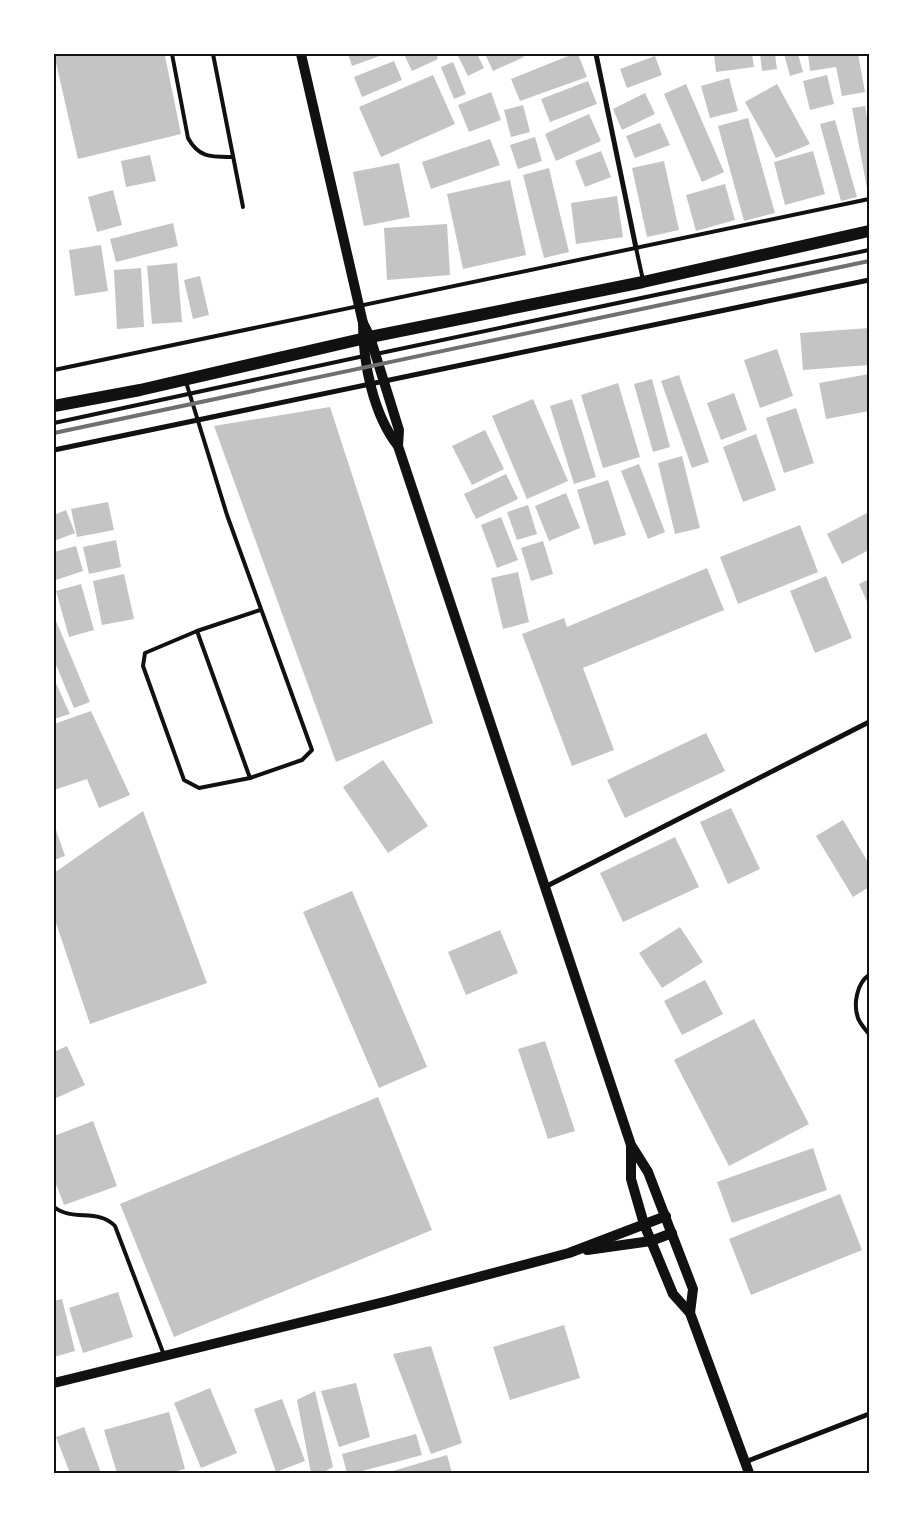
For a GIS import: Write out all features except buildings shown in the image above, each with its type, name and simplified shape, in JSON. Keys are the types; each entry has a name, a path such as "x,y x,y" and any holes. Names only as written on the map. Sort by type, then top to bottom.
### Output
{"main road":[{"path":"301,54 370,355 372,383 388,433 398,446 631,1145 648,1172 693,1289 690,1313"},
{"path":"54,406 185,379 366,338 643,282 869,231"},
{"path":"370,355 384,380 399,430 398,446"},
{"path":"631,1145 631,1179 644,1224 673,1294 690,1313 749,1473"},
{"path":"54,1383 388,1301 568,1252 666,1216"},
{"path":"568,1252 651,1241 672,1233"}],"street":[{"path":"596,54 636,248"},
{"path":"54,450 869,280"},
{"path":"544,888 869,722"},
{"path":"745,1462 869,1414"}],"lane":[{"path":"172,54 188,138 194,149 212,157 232,157"},
{"path":"213,54 243,207"},
{"path":"54,370 869,199"},
{"path":"636,248 643,282"},
{"path":"54,423 869,250"},
{"path":"185,379 260,610 312,750 302,760 250,778 199,788 184,780 143,666 145,653 197,631 260,610"},
{"path":"197,631 250,778"},
{"path":"869,975 864,978 857,992 858,1018 869,1034"},
{"path":"54,1207 72,1215 99,1216 109,1220 115,1226 164,1357"}],"railway":[{"path":"54,433 869,261"}]}
